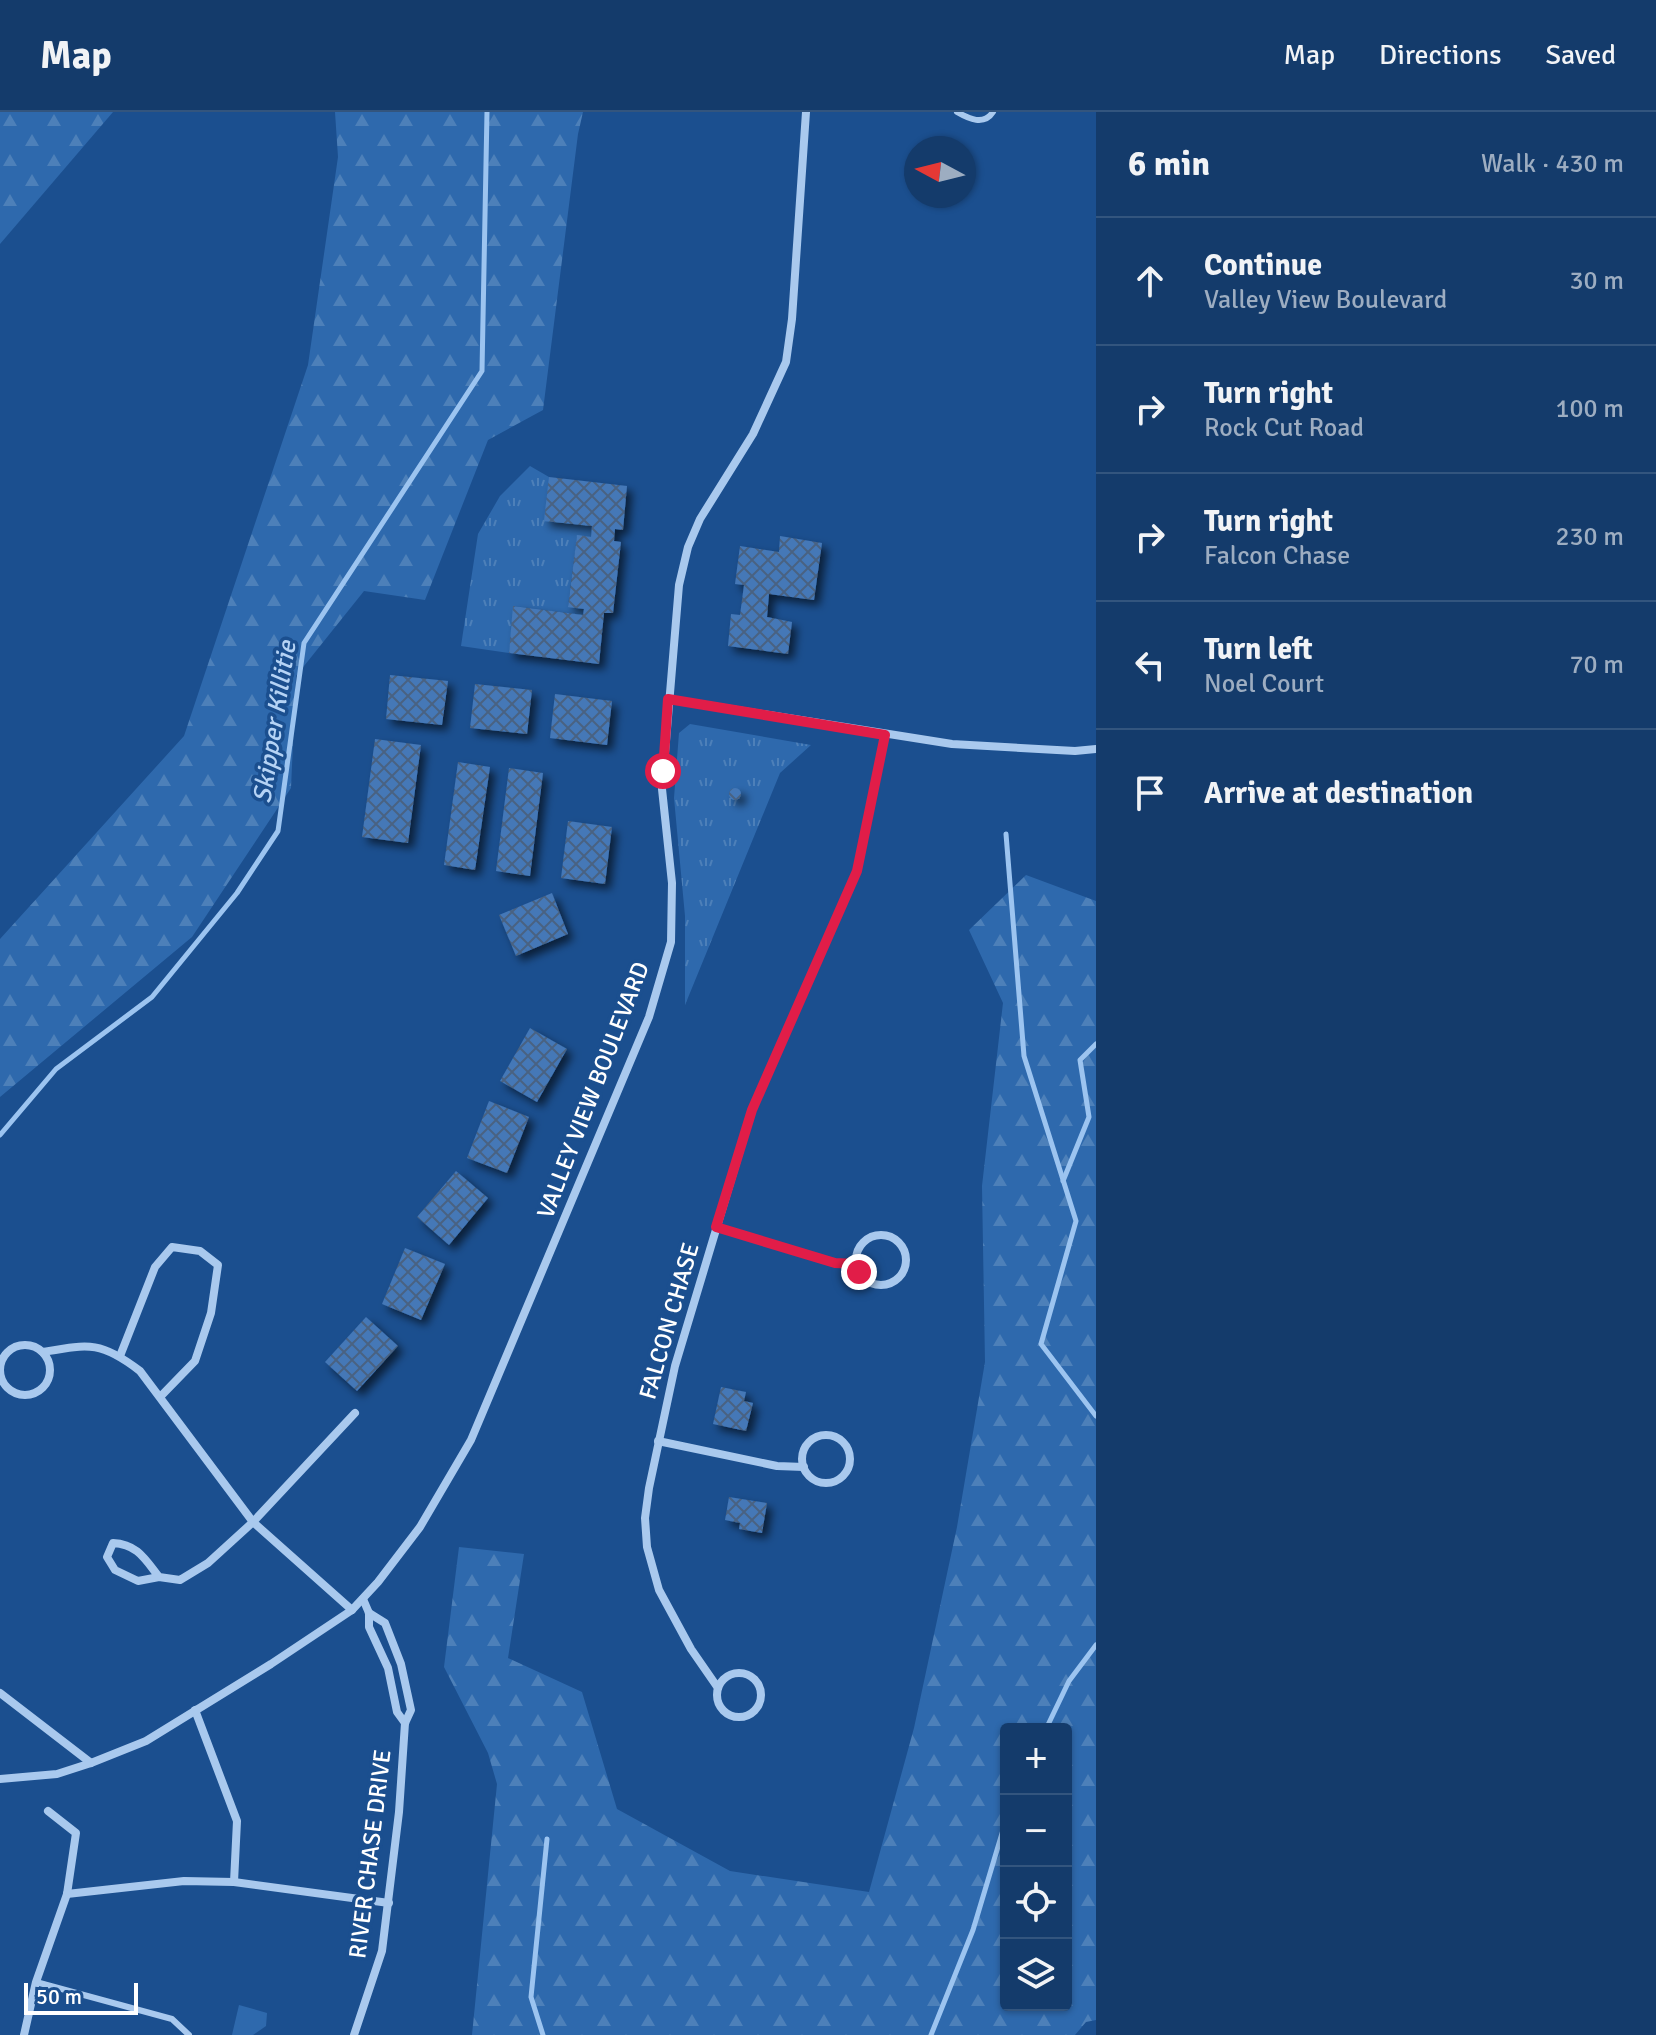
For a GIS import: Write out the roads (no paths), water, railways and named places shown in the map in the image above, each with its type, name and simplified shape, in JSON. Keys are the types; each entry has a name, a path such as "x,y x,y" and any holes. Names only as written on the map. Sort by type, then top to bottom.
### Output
{"street":[{"name":"VALLEY VIEW BOULEVARD","path":"0,1779 57,1774 146,1741 352,1610 420,1527 471,1440 649,1017 671,942 672,883 662,789 679,585 688,547 706,508 753,434 786,362 792,319 806,112"},
{"path":"668,699 952,744 1075,751 1096,749"},
{"name":"FALCON CHASE","path":"718,1688 721,1681 732,1673 747,1674 760,1690 759,1704 748,1714 727,1714 718,1703 718,1688 691,1649 659,1590 647,1547 645,1518 658,1441 675,1366 752,1110 857,871 885,735"},
{"path":"716,1227 835,1263 856,1264"},
{"path":"877,1235 885,1235 899,1242 905,1257 902,1273 889,1284 872,1283 859,1272 856,1264 858,1248 877,1235"},
{"path":"120,1356 155,1267 172,1247 200,1251 218,1265 211,1313 195,1361 161,1396"},
{"path":"43,1352 51,1374 44,1388 23,1396 8,1389 3,1383 0,1367 7,1353 21,1345 29,1345 43,1352 87,1345 120,1356 140,1371 161,1396 253,1522 352,1610"},
{"path":"159,1577 142,1556 127,1544 113,1543 107,1557 115,1570 138,1581 159,1577 180,1580 208,1563 253,1522 355,1413"},
{"path":"822,1435 838,1438 849,1450 850,1465 842,1478 835,1481 828,1483 813,1479 804,1467 802,1459 808,1444 822,1435"},
{"path":"658,1441 777,1466 804,1467"},
{"name":"RIVER CHASE DRIVE","path":"363,1599 369,1613 369,1627 388,1668 397,1712 405,1723"},
{"name":"RIVER CHASE DRIVE","path":"354,2035 382,1951 399,1812 405,1723 411,1710 401,1664 385,1623 369,1613"},
{"path":"0,1693 91,1763"},
{"path":"195,1710 237,1821 234,1882"},
{"path":"24,2035 36,1982 67,1894 76,1833 48,1811"},
{"path":"67,1894 184,1881 234,1882 389,1903"}],"lane":[{"path":"957,112 970,120 991,117 993,112"},
{"path":"36,1982 172,2019 189,2035"}],"waterway":[{"name":"Skipper Killitie","path":"0,1135 56,1069 152,997 237,893 278,831 304,643 482,371 487,112"},
{"path":"1006,834 1024,1056 1076,1221 1041,1344 1096,1416"},
{"path":"1063,1181 1089,1117 1080,1060 1096,1044"},
{"path":"1049,1723 1069,1681 1096,1645"},
{"path":"543,2035 531,1997 547,1839"},
{"path":"931,2035 973,1930 1000,1840"}]}
